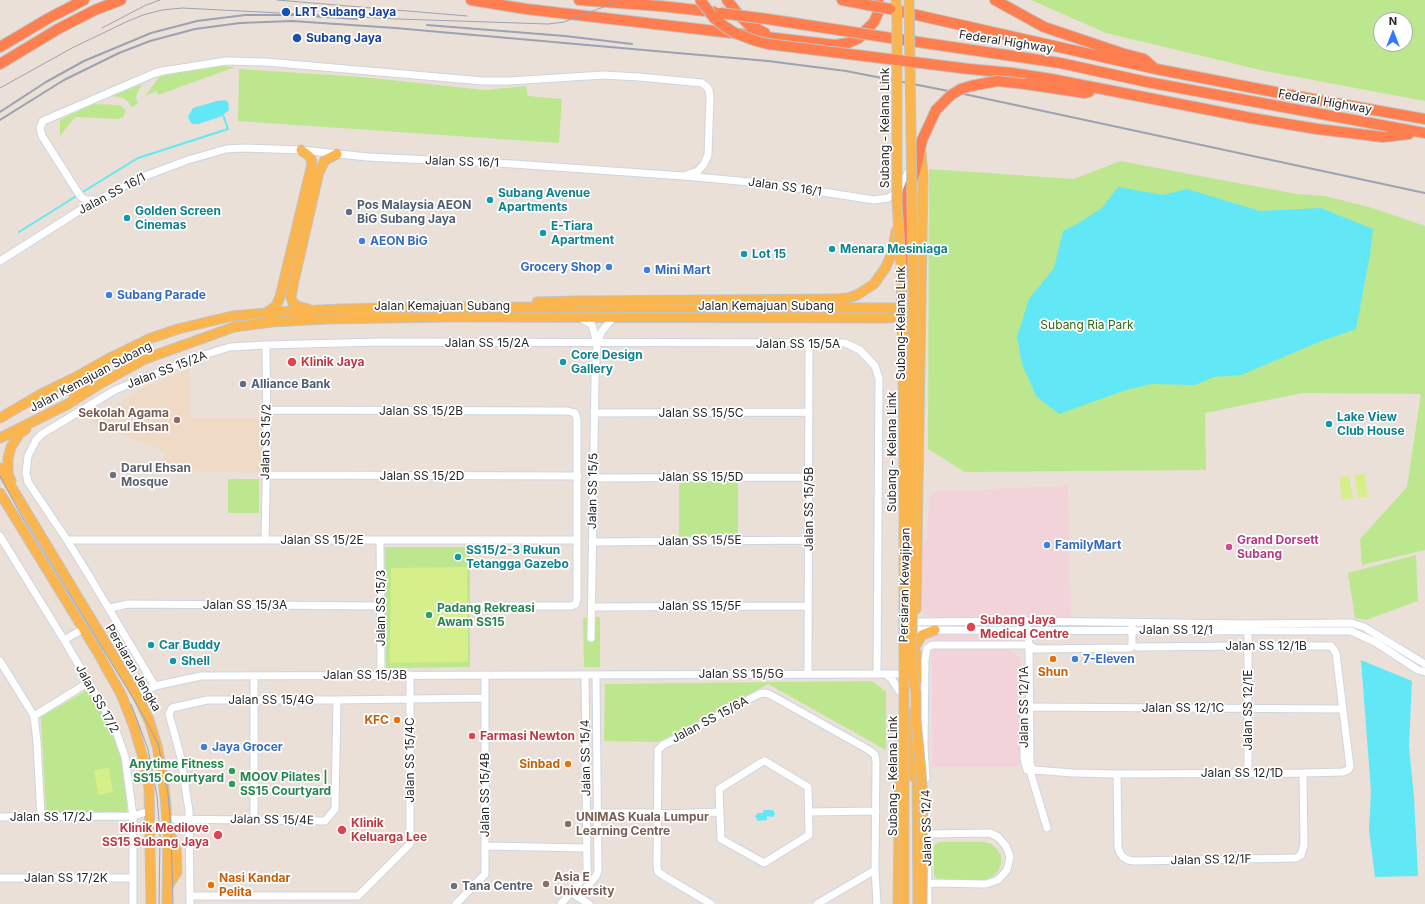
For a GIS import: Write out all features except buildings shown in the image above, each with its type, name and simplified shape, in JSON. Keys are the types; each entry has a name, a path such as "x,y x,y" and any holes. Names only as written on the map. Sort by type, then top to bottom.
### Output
{"highway":[{"path":"0,47 49,18 84,0"},
{"path":"0,64 58,29 95,10 121,0"},
{"path":"471,0 526,9 835,45 848,44 859,38 874,22 878,13 878,0"},
{"name":"Federal Highway","path":"579,0 660,6 766,19 1060,64 1423,133"},
{"path":"700,0 714,18 735,33 768,44 1051,79 1251,118 1317,129 1383,137 1423,133"},
{"path":"727,0 748,24 758,31 768,35 788,39"},
{"name":"Federal Highway","path":"842,0 890,9 1156,69 1425,119"},
{"path":"995,0 1044,26 1121,53 1144,59 1156,69"},
{"path":"0,41 12,39"},
{"path":"901,308 905,243 905,206 915,172 920,146 926,129 936,110 951,95 961,89 997,81 1085,93 1103,90"}],"main road":[{"name":"Subang - Kelana Link","path":"896,0 897,202 901,267 904,430 904,904"},
{"name":"Subang-Kelana Link","path":"909,0 913,265 912,669"},
{"name":"Persiaran Kewajipan","path":"918,904 916,626 923,176 920,146"},
{"path":"266,313 276,306 280,297 311,168 312,161 310,157 301,150"},
{"path":"315,311 297,306 293,303 291,297 319,172 325,160 337,154"},
{"path":"446,308 504,303 576,300 848,298 874,284 886,267 895,243 897,202"},
{"path":"821,291 821,308"},
{"name":"Jalan Kemajuan Subang","path":"0,418 41,394 137,345 178,329 232,316 315,311 446,308 901,308 901,316 874,318 450,317 326,319 272,322 234,327 145,359 68,404 0,438"},
{"path":"901,308 914,316 920,330"},
{"name":"Persiaran Kewajipan","path":"898,904 905,338 901,308"},
{"path":"874,318 897,325 905,338"},
{"path":"76,377 69,388 72,392 98,386"},
{"path":"17,498 8,474 9,453 19,434 40,418"},
{"name":"Persiaran Jengka","path":"0,468 137,696 149,720 157,746 162,771 168,819 168,832 176,845 176,872 168,886 167,904"},
{"name":"Persiaran Jengka","path":"0,493 97,651 121,694 134,727 144,761 149,787 151,904"},
{"path":"0,498 8,505"},
{"path":"900,710 903,697 902,624 916,626"},
{"path":"916,645 922,635 935,630"},
{"name":"Subang - Kelana Link","path":"912,669 914,904"},
{"path":"912,669 916,693 916,720 923,803 922,904"}],"street":[{"path":"99,200 89,201 84,199 75,188 42,136 40,128 43,121 163,70 226,61 273,62 483,81 510,81 603,75 702,83 707,86 710,97 708,155 704,164 698,171 684,176"},
{"name":"Jalan SS 16/1","path":"0,261 76,213 137,179 188,160 226,149 244,148 301,150 397,159 513,164 684,176 772,184 874,200 888,198 898,192 920,146"},
{"name":"Jalan SS 15/5","path":"581,318 592,325 598,343"},
{"name":"Jalan SS 15/5","path":"592,638 595,380 598,343 602,331 613,318"},
{"name":"Jalan SS 15/2A","path":"155,686 110,608 28,482 26,474 27,461 31,447 42,434 115,390 187,360 230,347 380,342 598,343"},
{"name":"Jalan SS 15/5A","path":"598,343 845,343 860,350 875,366 879,379 877,674"},
{"name":"Jalan SS 15/5B","path":"808,344 808,674"},
{"name":"Jalan SS 15/2","path":"265,540 267,410 266,345"},
{"name":"Jalan SS 15/2B","path":"267,410 568,411 575,413 577,419 578,476"},
{"name":"Jalan SS 15/5C","path":"594,413 808,412"},
{"name":"Jalan SS 15/2D","path":"266,475 578,476"},
{"path":"474,606 571,606 576,604 578,476"},
{"name":"Jalan SS 15/5D","path":"593,478 808,477"},
{"name":"Jalan SS 17/2","path":"1,539 64,640 114,725 125,757 133,816 133,904"},
{"name":"Jalan SS 15/2E","path":"67,540 577,540"},
{"name":"Jalan SS 15/3","path":"380,540 381,675"},
{"name":"Jalan SS 15/5E","path":"592,542 808,540"},
{"name":"Jalan SS 15/3A","path":"110,608 128,604 380,606"},
{"name":"Jalan SS 15/5F","path":"592,607 808,606"},
{"name":"Jalan SS 12/1","path":"916,626 1027,621 1132,626 1351,630 1375,642 1418,670 1425,672"},
{"name":"Jalan SS 12/1A","path":"1027,621 1027,707 1030,764 1047,828"},
{"name":"Jalan SS 12/1","path":"1248,627 1351,624 1364,627 1425,664"},
{"name":"Jalan SS 12/1","path":"916,626 935,630 1027,630 1132,626"},
{"path":"1028,646 1130,648 1132,646 1132,626"},
{"name":"Jalan SS 12/1E","path":"1248,627 1248,772"},
{"path":"64,640 83,629"},
{"name":"Jalan SS 12/4","path":"928,904 928,834 924,747 925,653 927,648 932,645 1028,646"},
{"name":"Jalan SS 12/1B","path":"1137,647 1330,646 1336,653 1343,708"},
{"path":"0,661 34,716 37,742 41,818"},
{"name":"Jalan SS 15/4","path":"561,904 586,875 586,674"},
{"name":"Jalan SS 15/5G","path":"596,674 900,674"},
{"name":"Jalan SS 15/3B","path":"137,696 155,686 201,676 596,674"},
{"name":"Jalan SS 15/4","path":"578,897 597,874 598,815 596,674"},
{"path":"885,674 891,678 900,692"},
{"name":"Jalan SS 15/4C","path":"190,900 358,896 410,844 410,675"},
{"name":"Jalan SS 15/4B","path":"456,904 485,874 485,675"},
{"path":"254,676 254,820"},
{"path":"34,716 89,682"},
{"name":"Jalan SS 15/6A","path":"711,904 658,872 658,750 673,740 759,694 769,694 875,755 876,811"},
{"name":"Jalan SS 15/4G","path":"189,819 181,758 170,719 170,711 172,708 207,700 485,698"},
{"name":"Jalan SS 15/4E","path":"168,819 325,821 335,809 337,700"},
{"name":"Jalan SS 12/1C","path":"1027,707 1343,708"},
{"name":"Jalan SS 12/1D","path":"1032,772 1065,776 1073,774 1343,772 1348,770 1350,766 1343,708"},
{"path":"762,762 765,762 808,787 808,837 764,863 721,839 719,812 719,789 762,762"},
{"name":"Jalan SS 12/1F","path":"1117,774 1118,848 1123,857 1128,860 1135,861 1296,858 1301,855 1304,846 1303,773"},
{"name":"Jalan SS 17/2J","path":"0,817 41,818 133,816 150,811"},
{"path":"809,812 876,811 875,870 877,904"},
{"path":"587,815 658,815 719,812"},
{"path":"189,819 190,900"},
{"path":"927,883 986,884 998,880 1007,870 1010,857 1006,846 998,837 990,833 928,834"},
{"path":"485,846 587,848"},
{"path":"917,847 928,846"},
{"path":"817,904 875,870"},
{"name":"Jalan SS 17/2K","path":"0,878 133,878"},
{"path":"572,893 589,904"}],"shaded area":[{"name":"Sekolah Agama Darul Ehsan","path":"190,369 190,417 262,418 262,473 187,471 161,462 165,452 89,422 144,387"},
{"name":"Subang Jaya Medical Centre","path":"1068,486 1071,617 1010,618 1011,650 1021,659 1020,767 932,767 932,616 925,614 919,608 919,542 927,541 929,498 937,490 972,491 1004,488"}],"green space":[{"path":"1031,0 1425,0 1425,101 1265,71 1106,33"},
{"path":"221,66 235,67 158,95 156,91 145,96 160,76"},
{"path":"239,69 362,77 485,90 526,86 528,96 562,99 559,143 238,121"},
{"path":"142,84 136,98 138,104 132,107 123,98 112,96"},
{"path":"93,104 119,105 125,109 125,114 123,117 118,119 75,117 60,136 60,120"},
{"name":"Subang Ria Park","path":"1120,161 1297,194 1325,196 1369,207 1425,226 1425,550 1362,565 1360,539 1407,487 1421,394 1302,393 1205,413 1206,470 965,472 928,449 929,169 1074,179"},
{"path":"1365,474 1368,497 1358,498 1354,475"},
{"path":"1349,476 1353,498 1342,500 1339,477"},
{"path":"228,479 259,479 259,513 228,513"},
{"path":"679,479 738,479 738,538 679,538"},
{"name":"Padang Rekreasi Awam SS15","path":"385,547 470,547 470,667 386,668"},
{"path":"1416,555 1418,601 1366,620 1355,618 1348,573"},
{"name":"Padang Rekreasi Awam SS15","path":"467,567 468,662 390,663 391,568"},
{"path":"600,617 600,667 584,667 583,618"},
{"path":"872,681 886,692 886,750 768,684 659,742 604,741 605,684"},
{"path":"89,689 110,722 120,753 126,788 127,812 46,812 41,717"},
{"path":"109,768 113,792 98,795 94,770"},
{"path":"939,842 984,842 991,844 997,849 1001,856 999,870 991,878 984,880 939,880 934,876 934,846"}],"water":[{"path":"225,100 228,102 229,110 220,117 198,124 192,124 189,120 188,116 193,108"},
{"path":"1118,187 1163,195 1187,189 1260,211 1321,208 1373,229 1370,255 1356,329 1319,342 1241,375 1214,377 1195,385 1151,384 1126,390 1059,414 1036,396 1022,364 1017,337 1029,299 1054,268 1063,231 1102,208"},
{"path":"1361,660 1412,681 1409,746 1414,797 1418,876 1375,877 1369,830 1371,791"},
{"path":"763,810 773,810 775,814 773,817 767,816 767,820 758,821 755,816 758,813 763,813"}],"waterway":[{"path":"81,193 138,158 228,129 223,115"},
{"path":"19,232 78,195"}],"tram line":[{"path":"102,28 146,5 160,0"},
{"path":"277,0 467,16"},
{"path":"0,88 72,48 126,22 143,15 162,10 182,8 398,19 548,24 564,22 606,6 616,0"},
{"path":"0,476 21,515 136,703 158,743 168,794 171,829 173,904"},
{"path":"131,704 148,749 157,796 160,835 159,904"}],"railway":[{"path":"0,112 46,82 84,61 151,33 197,21 245,15 293,15 357,19"},
{"path":"0,120 64,80 119,53 150,41 195,29 240,23 292,21 395,28 768,61 846,71 964,94 1425,193"},
{"path":"427,25 565,36 632,44"}],"place":[{"name":"LRT Subang Jaya","path":"286,12"},
{"name":"Subang Jaya","path":"297,38"},
{"name":"Subang Avenue Apartments","path":"490,200"},
{"name":"Pos Malaysia AEON BiG Subang Jaya","path":"349,212"},
{"name":"Golden Screen Cinemas","path":"127,218"},
{"name":"E-Tiara Apartment","path":"543,233"},
{"name":"AEON BiG","path":"362,241"},
{"name":"Menara Mesiniaga","path":"832,249"},
{"name":"Lot 15","path":"744,254"},
{"name":"Grocery Shop","path":"609,267"},
{"name":"Mini Mart","path":"647,270"},
{"name":"Subang Parade","path":"109,295"},
{"name":"Klinik Jaya","path":"292,362"},
{"name":"Core Design Gallery","path":"563,362"},
{"name":"Alliance Bank","path":"243,384"},
{"name":"Sekolah Agama Darul Ehsan","path":"177,420"},
{"name":"Lake View Club House","path":"1329,424"},
{"name":"Darul Ehsan Mosque","path":"113,475"},
{"name":"FamilyMart","path":"1047,545"},
{"name":"Grand Dorsett Subang","path":"1229,547"},
{"name":"SS15/2-3 Rukun Tetangga Gazebo","path":"458,557"},
{"name":"Padang Rekreasi Awam SS15","path":"429,615"},
{"name":"Subang Jaya Medical Centre","path":"971,627"},
{"name":"Car Buddy","path":"151,645"},
{"name":"Shun","path":"1053,659"},
{"name":"7-Eleven","path":"1075,659"},
{"name":"Shell","path":"173,661"},
{"name":"KFC","path":"397,720"},
{"name":"Farmasi Newton","path":"472,736"},
{"name":"Jaya Grocer","path":"204,747"},
{"name":"Sinbad","path":"568,764"},
{"name":"Anytime Fitness SS15 Courtyard","path":"232,771"},
{"name":"MOOV Pilates | SS15 Courtyard","path":"232,784"},
{"name":"UNIMAS Kuala Lumpur Learning Centre","path":"568,824"},
{"name":"Klinik Keluarga Lee","path":"342,830"},
{"name":"Klinik Medilove SS15 Subang Jaya","path":"218,835"},
{"name":"Asia E University","path":"546,884"},
{"name":"Nasi Kandar Pelita","path":"211,885"},
{"name":"Tana Centre","path":"454,886"}]}
